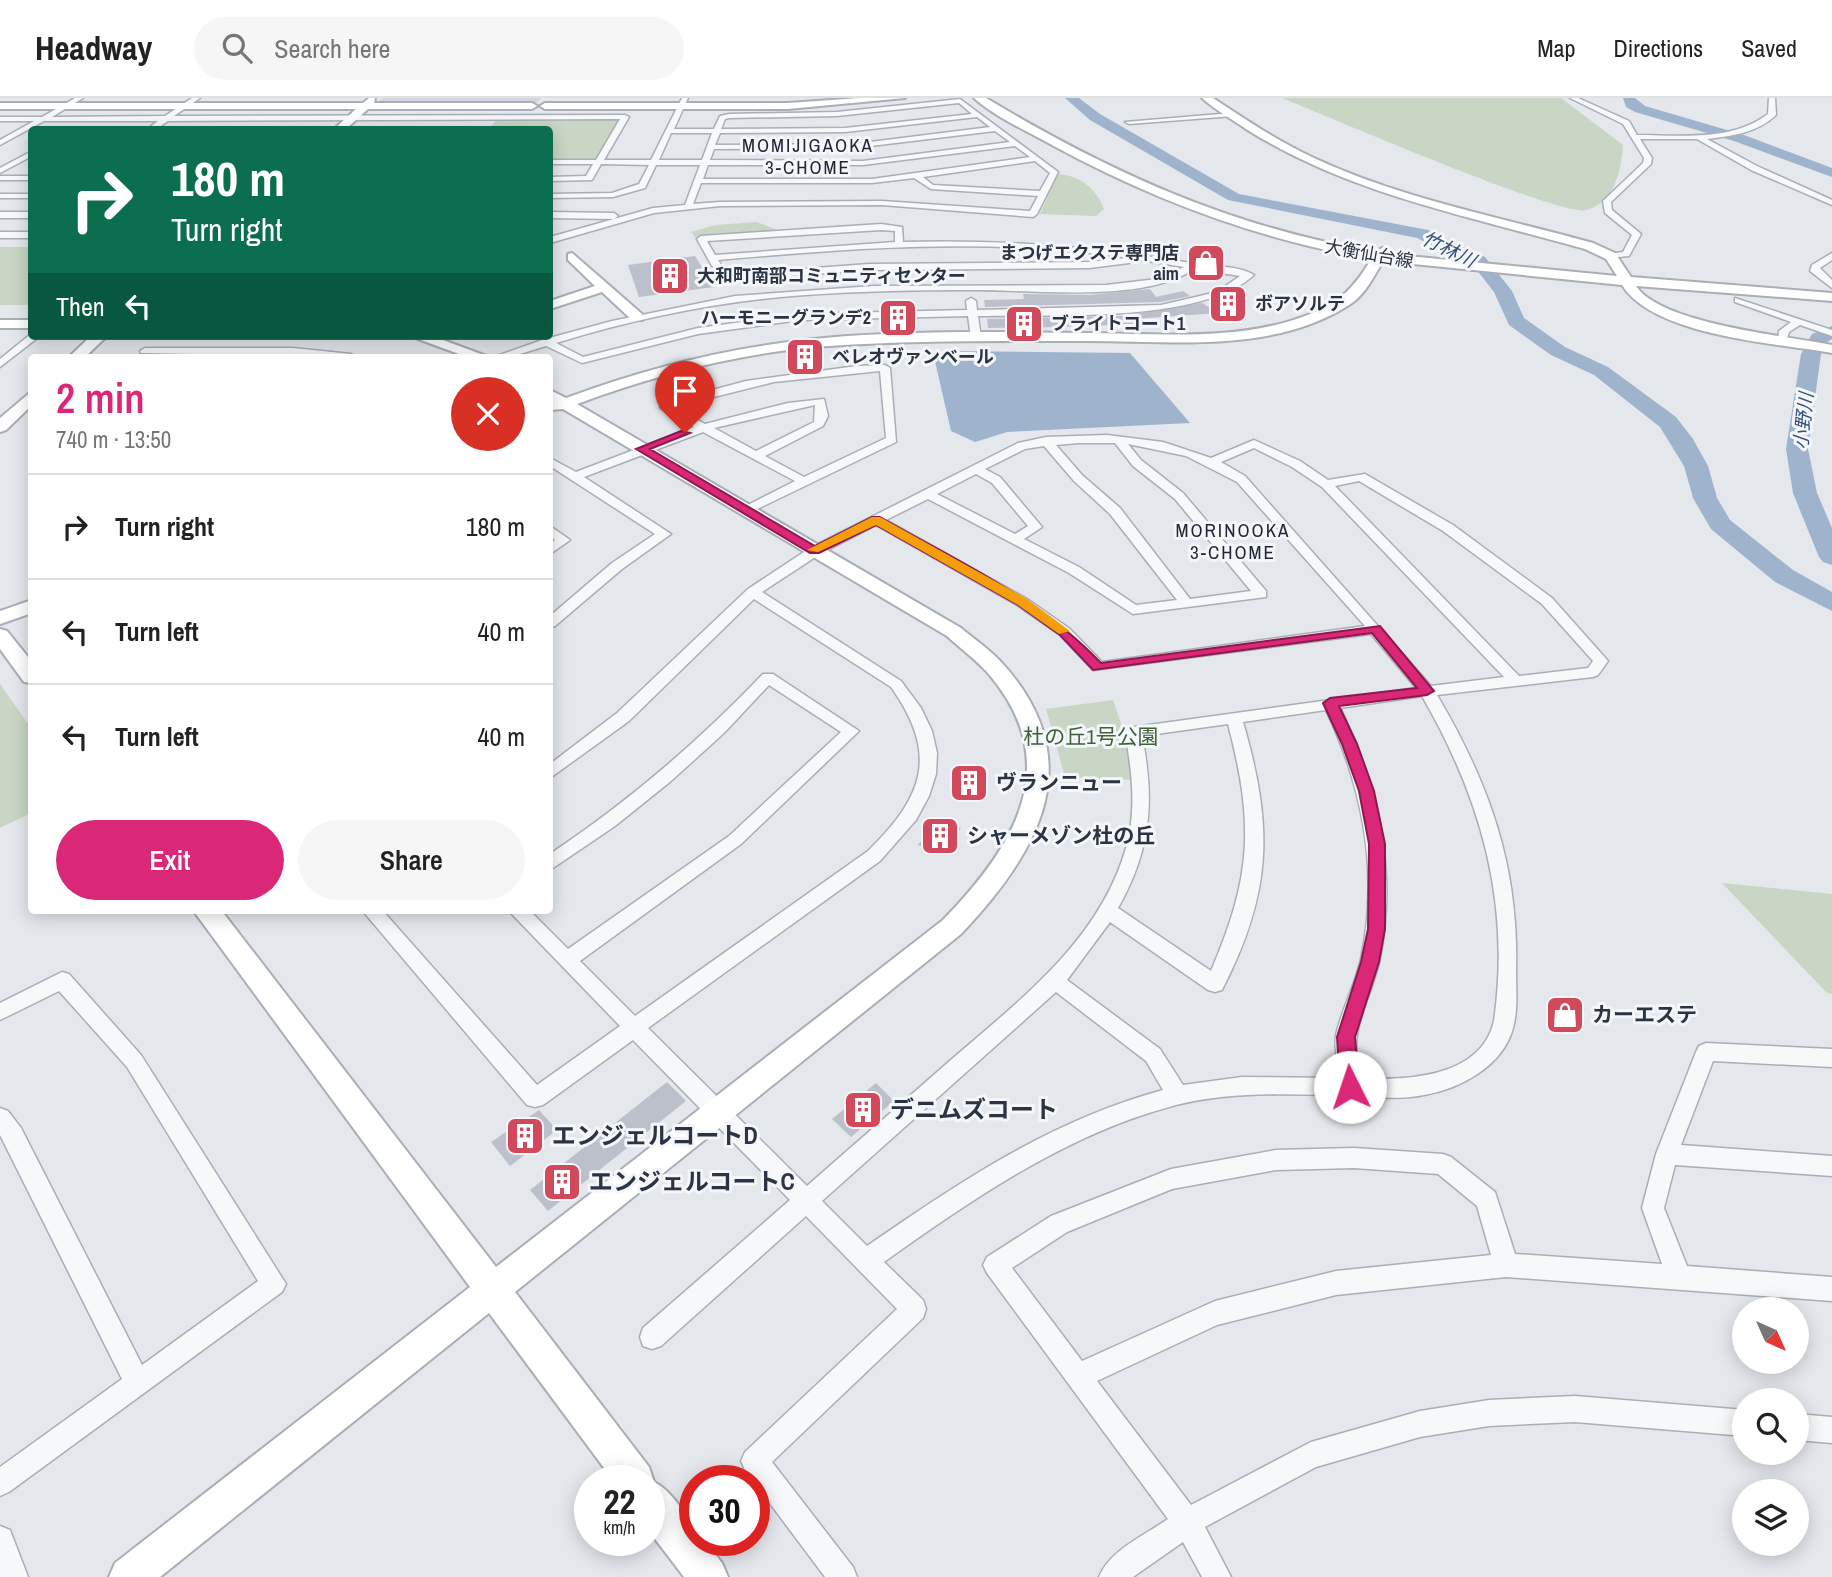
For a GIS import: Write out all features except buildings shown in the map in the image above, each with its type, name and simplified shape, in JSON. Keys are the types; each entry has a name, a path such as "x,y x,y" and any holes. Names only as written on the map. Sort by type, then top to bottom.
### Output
{"street":[{"path":"30,126 80,98"},
{"path":"155,126 197,98"},
{"path":"688,207 722,117 900,98"},
{"name":"大衡仙台線","path":"979,98 1036,132 1201,211 1289,238 1381,255 1467,265 1832,297"},
{"name":"大衡仙台線","path":"990,98 1061,140 1207,208 1288,233 1381,255"},
{"path":"1207,98 1275,143 1349,176 1589,246 1611,256 1626,254 1637,238 1637,232 1608,211 1606,205 1647,164 1646,151 1621,120 1573,98"},
{"path":"1637,137 1713,135 1752,129 1769,118 1774,105 1772,98"},
{"path":"549,103 833,105 960,101 1013,144 1054,172 1033,214 882,203 720,204 635,216 553,239"},
{"path":"0,106 370,102 533,106"},
{"path":"343,126 370,102"},
{"path":"553,196 613,195 635,189 645,181 683,102"},
{"path":"833,105 845,130"},
{"path":"668,131 845,130 978,115"},
{"path":"1129,122 1232,115"},
{"path":"77,126 92,117"},
{"path":"125,126 139,117"},
{"path":"200,126 212,117"},
{"path":"248,126 260,117"},
{"path":"293,126 303,117"},
{"path":"395,126 404,117"},
{"path":"0,119 625,117 589,178 553,178"},
{"path":"0,143 28,127"},
{"path":"712,147 854,146 995,129"},
{"path":"1697,136 1754,168 1832,202"},
{"path":"553,162 863,163 1013,144"},
{"path":"854,146 863,163"},
{"path":"1,170 28,155"},
{"path":"698,181 872,181 1035,159"},
{"path":"990,165 1002,173"},
{"path":"916,175 931,187 1042,194"},
{"path":"0,178 28,178"},
{"path":"872,181 882,203"},
{"path":"990,191 996,182"},
{"path":"0,196 28,196"},
{"path":"571,215 583,196"},
{"path":"0,215 28,215"},
{"path":"553,215 635,216"},
{"path":"737,299 701,239 881,227 899,229 899,245"},
{"path":"0,235 28,234"},
{"path":"546,342 582,360 645,343 754,322 842,314 1161,308 1220,294 1249,275 1134,256 1055,247 899,245 812,248 712,258"},
{"path":"554,402 667,369 768,348 826,342 976,338 1186,337 1284,326 1326,312 1353,296 1381,255"},
{"path":"724,278 828,268 1100,265 1124,262 1134,256"},
{"path":"1611,256 1637,297 1665,313 1711,327 1832,349"},
{"path":"1832,256 1815,267 1815,271 1832,287"},
{"path":"572,257 637,317"},
{"path":"967,266 976,338"},
{"path":"508,354 637,317 737,299 830,290 1128,286 1160,281 1192,266"},
{"name":"大衡仙台線","path":"1626,279 1832,287"},
{"path":"553,304 605,288"},
{"path":"1738,300 1832,333"},
{"path":"1787,341 1784,331 1803,323"},
{"path":"0,324 28,324"},
{"path":"0,364 30,340"},
{"path":"79,354 95,340"},
{"path":"142,354 158,340"},
{"path":"432,340 474,354"},
{"path":"457,347 472,340"},
{"path":"0,350 17,350"},
{"path":"142,354 293,351 322,354"},
{"path":"746,509 805,482 892,440 885,368 781,377 704,393 664,406 805,482"},
{"path":"0,427 28,400"},
{"path":"574,477 703,426 783,406 820,401 822,416 819,424 757,455"},
{"path":"129,1577 952,928 985,897 1011,863 1027,831 1037,793 1039,766 1034,735 1023,707 1001,673 954,632 746,509 554,402"},
{"path":"926,493 1074,569 1133,610 1261,594 1179,496 1137,463 1118,439"},
{"path":"553,770 623,717 754,592 815,551 974,468 1022,446 1046,441 1144,440 1214,461 1241,479 1427,691 1457,741 1493,834 1504,886 1508,961 1505,1022 1498,1039 1488,1052 1473,1065 1440,1082 1403,1090 1350,1087 1219,1088 1178,1095 1080,1126 1007,1163 867,1260"},
{"path":"1046,441 1078,478 1115,511 1186,603"},
{"path":"1214,461 1254,444 1296,464 1326,484 1515,680"},
{"path":"553,463 664,534 617,566 553,620"},
{"path":"974,468 996,480 1036,527 1015,539"},
{"path":"652,1337 1055,981 1109,912 1135,856 1142,789 1133,732 1330,703 1593,672 1601,661 1547,601 1448,528 1361,477 1326,484"},
{"path":"876,520 1022,602 1065,632 1098,667 1375,629"},
{"path":"553,532 563,540 553,548"},
{"path":"374,914 535,1098 874,856 913,815 925,790 930,770 922,722 911,701 896,684 754,592"},
{"path":"0,618 28,608"},
{"path":"0,635 28,672"},
{"path":"553,861 594,835 687,760 768,677 851,731 735,840 567,960"},
{"path":"1330,703 1350,744 1366,791 1377,844 1376,929 1370,962 1346,1037 1350,1087"},
{"path":"1109,912 1215,984 1240,929 1254,878 1258,829 1252,776 1234,717"},
{"path":"209,914 625,1465"},
{"path":"521,914 914,1309 754,1461 843,1577"},
{"path":"0,1012 62,980 134,1061 274,1284 0,1483"},
{"path":"1055,981 1153,1055 1178,1095"},
{"path":"1679,1277 1653,1208 1667,1154 1706,1052 1832,1058"},
{"path":"0,1118 13,1135 137,1382"},
{"path":"1667,1154 1832,1166"},
{"path":"1217,1577 1187,1522 995,1265 1059,1224 1171,1179 1276,1160 1354,1158 1443,1164 1487,1200 1506,1265"},
{"path":"1079,1376 1214,1313 1336,1283 1506,1265 1832,1289"},
{"path":"1114,1577 1126,1564 1187,1522 1311,1455 1420,1424 1489,1413 1575,1409 1732,1422"},
{"path":"1809,1428 1832,1430"},
{"path":"665,1520 708,1577"},
{"path":"0,1540 14,1577"}],"shaded area":[{"path":"383,98 541,98 537,103 378,102"}],"green space":[{"path":"1282,98 1561,98 1623,145 1618,175 1610,192 1597,206 1587,210 1569,208 1490,182"},
{"path":"497,119 621,119 597,159 553,161 553,126 491,126"},
{"path":"1058,174 1067,175 1087,185 1097,195 1104,209 1096,216 1040,214"},
{"path":"757,222 777,230 696,238 691,232 716,225"},
{"path":"0,247 28,247 28,305 0,305"},
{"path":"0,684 28,724 28,814 0,828"},
{"name":"杜の丘1号公園","path":"1113,700 1130,750 1132,780 1065,777 1046,709"},
{"path":"1722,883 1832,894 1832,994 1826,992"}],"water":[{"path":"946,351 1130,353 1190,423 1007,432 975,442 951,431 934,357"}],"waterway":[{"name":"竹林川","path":"1071,98 1095,117 1234,197 1279,208 1422,234 1479,261 1503,291 1516,321 1558,351 1601,371 1668,422 1682,439 1696,466 1705,498 1720,524 1784,576 1832,603"},
{"name":"小野川","path":"1629,98 1631,104 1640,109 1739,138 1832,173"},
{"name":"小野川","path":"1832,332 1819,338 1811,354 1797,449 1805,493 1832,557"}],"slow traffic":[{"path":"813,550 876,520 1022,602 1063,631"}],"place":[{"name":"まつげエクステ専門店 aim","path":"1206,263"},
{"name":"大和町南部コミュニティセンター","path":"670,276"},
{"name":"ボアソルテ","path":"1228,304"},
{"name":"ハーモニーグランデ2","path":"898,318"},
{"name":"ブライトコート1","path":"1024,324"},
{"name":"ベレオヴァンベール","path":"805,357"},
{"name":"ヴランニュー","path":"969,783"},
{"name":"シャーメゾン杜の丘","path":"940,836"},
{"name":"カーエステ","path":"1565,1015"},
{"name":"デニムズコート","path":"863,1110"},
{"name":"エンジェルコートD","path":"525,1136"},
{"name":"エンジェルコートC","path":"562,1182"}],"district":[{"name":"MOMIJIGAOKA 3-CHOME","path":"808,156"},
{"name":"MORINOOKA 3-CHOME","path":"1233,541"}],"route":[{"path":"685,433 641,449 815,551 876,520 1022,602 1065,632 1098,667 1375,629 1427,691 1330,703 1350,744 1366,791 1377,844 1379,894 1376,929 1370,962 1346,1037 1350,1087"}]}
